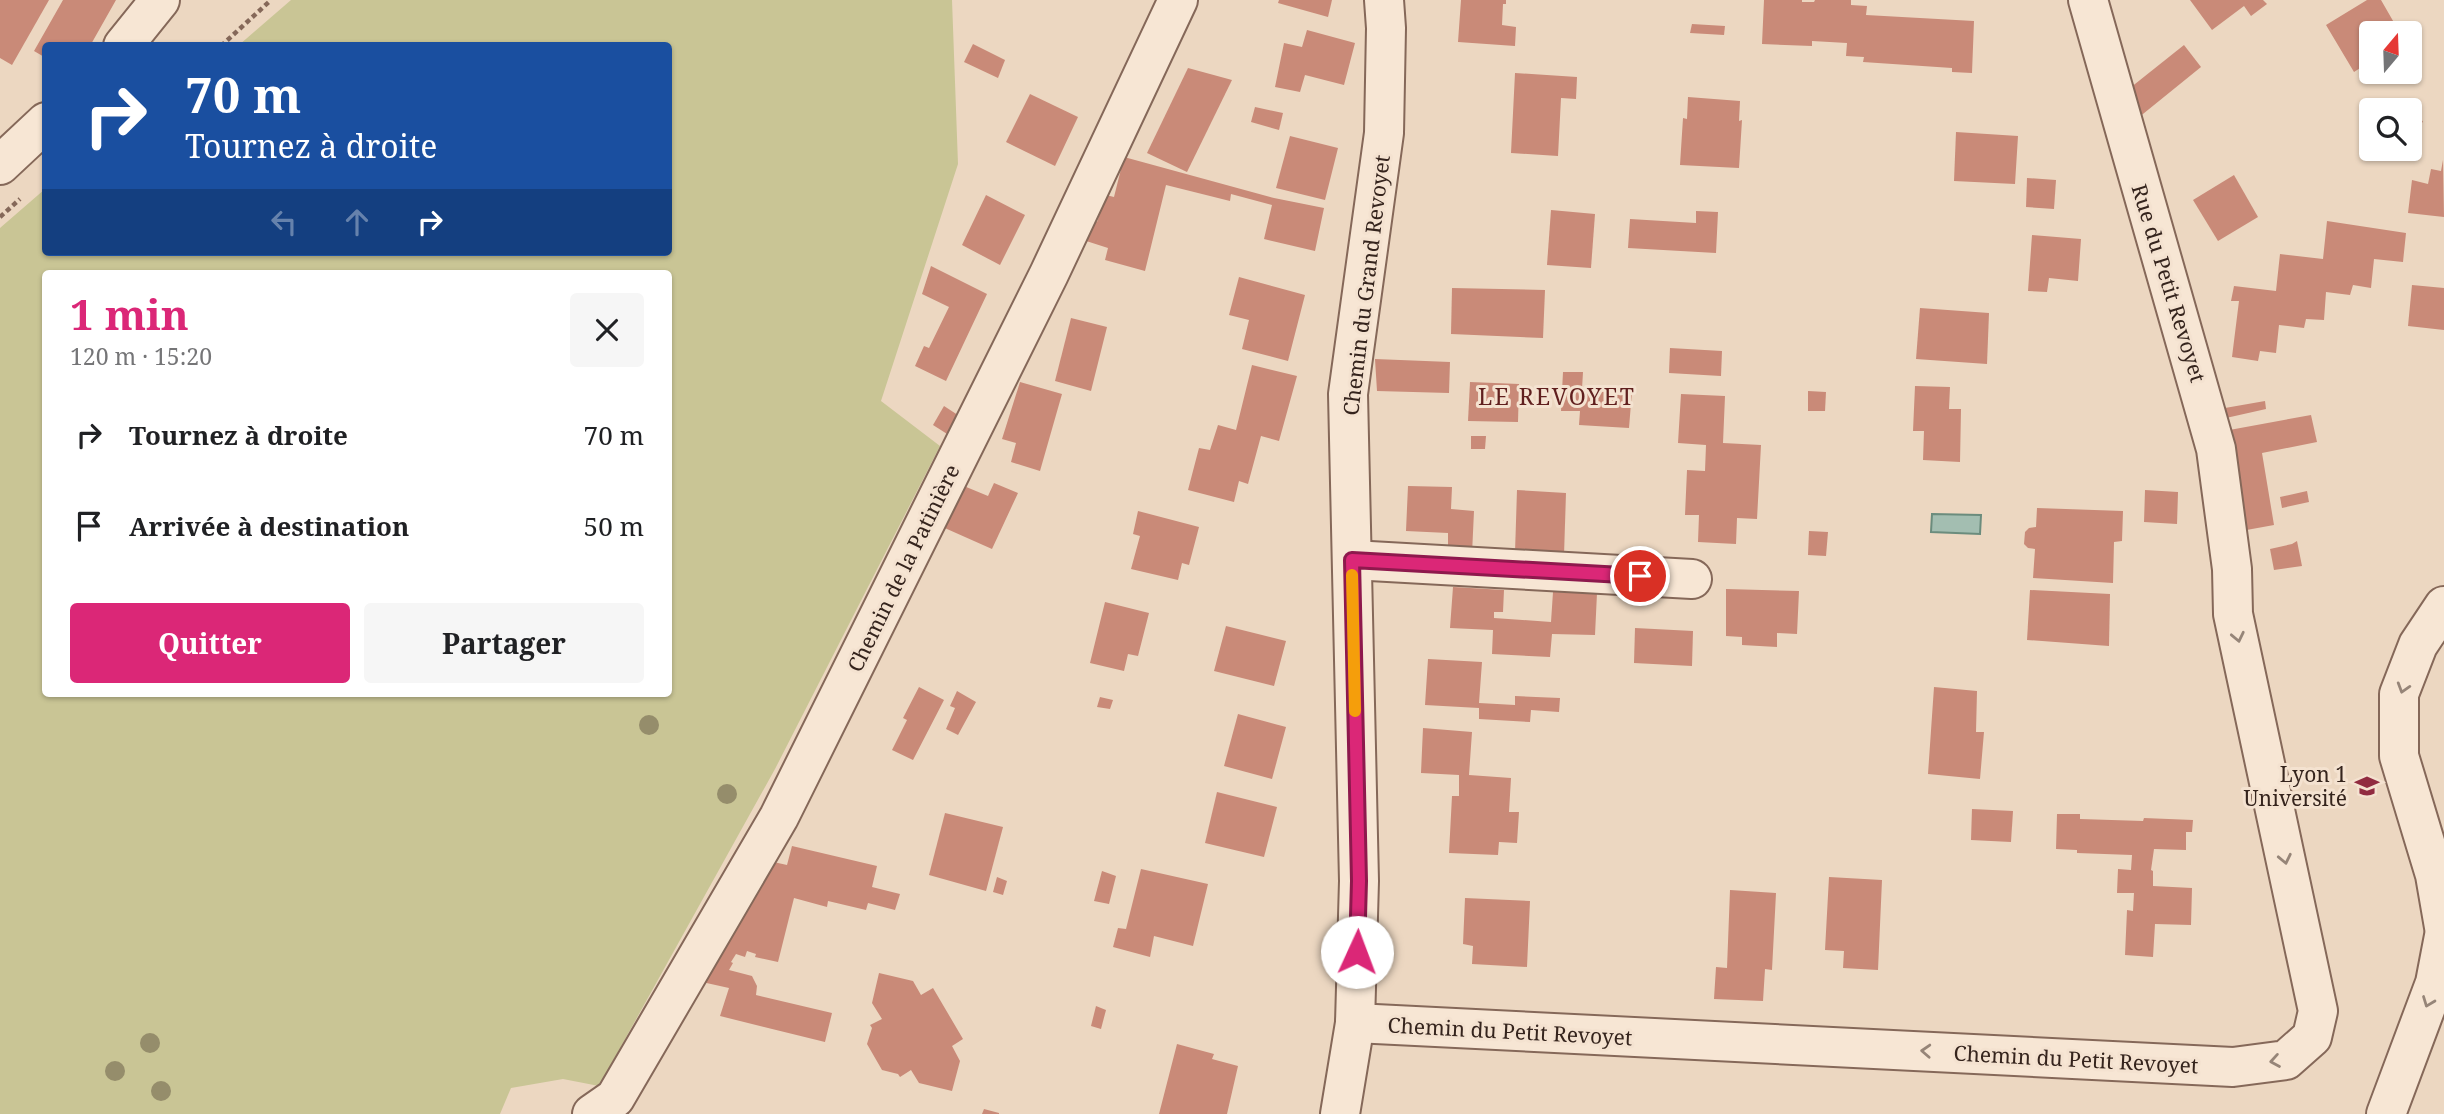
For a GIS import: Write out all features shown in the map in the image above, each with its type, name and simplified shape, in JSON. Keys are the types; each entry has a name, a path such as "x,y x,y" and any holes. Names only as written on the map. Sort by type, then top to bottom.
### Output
{"street":[{"path":"126,42 160,0"},
{"name":"Chemin de la Patinière","path":"592,1114 615,1098 779,817 1049,274 1178,0"},
{"name":"Chemin du Grand Revoyet","path":"1340,1114 1354,1023 1359,881 1348,394 1384,133 1384,0"},
{"name":"Rue du Petit Revoyet","path":"2088,0 2171,299 2201,390 2213,438 2232,569"},
{"path":"0,165 42,126"},
{"path":"1352,560 1692,579"},
{"name":"Chemin du Petit Revoyet","path":"1354,1023 2233,1067 2286,1060 2312,1037 2318,1012 2233,614 2232,569"},
{"path":"2444,606 2431,652 2399,694 2399,756 2435,844 2435,875 2444,927"},
{"path":"2386,1114 2435,983 2444,936"}],"path":[{"path":"225,42 271,0"}],"shaded area":[{"path":"291,0 952,0 958,164 881,401 940,446 775,769 599,1086 563,1079 511,1088 500,1114 0,1114 0,228 42,192 42,256 672,256 672,42 242,42"},
{"path":"1932,514 1981,515 1980,534 1931,532"}],"building":[{"path":"0,0 49,0 12,65 0,58"},
{"path":"63,0 116,0 92,42 42,42 42,56 34,51"},
{"path":"1279,0 1332,0 1328,17 1278,3"},
{"path":"1461,0 1506,0 1506,4 1503,4 1502,25 1516,27 1515,46 1458,42"},
{"path":"1764,0 1851,0 1851,5 1867,6 1866,15 1974,21 1972,73 1952,72 1952,68 1863,62 1864,57 1846,56 1847,43 1812,41 1812,46 1762,44"},
{"path":"2190,0 2263,0 2267,4 2251,16 2244,6 2212,30"},
{"path":"2367,0 2381,0 2393,21 2359,21 2359,69 2354,72 2326,25"},
{"path":"1692,24 1725,26 1724,35 1690,33"},
{"path":"1307,30 1355,43 1344,85 1305,75 1300,92 1275,87 1284,43 1302,47"},
{"path":"973,44 1005,60 998,78 964,62"},
{"path":"2184,45 2201,67 2138,118 2130,88"},
{"path":"1188,68 1232,80 1187,172 1147,153"},
{"path":"1515,73 1577,77 1576,99 1561,98 1558,156 1511,153"},
{"path":"1030,94 1078,117 1055,166 1006,142"},
{"path":"1688,97 1740,101 1739,121 1742,120 1739,168 1680,165 1683,118 1687,119"},
{"path":"1255,107 1283,113 1279,130 1251,122"},
{"path":"1956,132 2018,136 2015,184 1954,181"},
{"path":"1290,136 1338,148 1325,200 1276,188"},
{"path":"1124,157 1274,198 1324,208 1315,251 1264,239 1272,205 1231,194 1230,201 1166,185 1145,271 1105,260 1108,248 1080,239 1088,220 1097,222 1106,195 1114,197"},
{"path":"2443,160 2444,217 2408,213 2412,180 2428,184 2431,169 2441,171"},
{"path":"2234,175 2258,217 2218,241 2193,200"},
{"path":"2027,178 2056,180 2054,209 2026,207"},
{"path":"986,195 1025,215 1000,265 962,245"},
{"path":"1551,210 1595,214 1591,268 1547,265"},
{"path":"1696,211 1718,212 1716,253 1628,248 1630,219 1696,223"},
{"path":"2327,221 2406,233 2403,262 2374,259 2371,288 2353,285 2350,295 2326,292 2324,320 2306,319 2304,328 2279,325 2276,353 2260,351 2258,361 2232,357 2239,301 2231,301 2234,286 2276,291 2280,254 2323,259"},
{"path":"2032,235 2081,239 2078,281 2049,278 2047,292 2028,291"},
{"path":"931,266 987,294 946,381 915,366 924,346 929,348 949,307 922,294"},
{"path":"1239,277 1305,295 1288,361 1242,349 1249,320 1229,315"},
{"path":"2412,285 2444,288 2444,330 2408,326"},
{"path":"1452,288 1545,290 1543,338 1451,334"},
{"path":"1920,308 1989,313 1987,364 1916,359"},
{"path":"1071,318 1107,327 1091,391 1055,381"},
{"path":"1670,348 1722,351 1721,376 1669,373"},
{"path":"1375,359 1450,362 1449,393 1377,391"},
{"path":"1252,365 1297,376 1279,441 1261,436 1248,484 1239,481 1234,502 1188,490 1199,448 1210,450 1218,425 1236,430"},
{"path":"1563,372 1583,372 1582,389 1632,391 1629,428 1579,425 1580,411 1561,411"},
{"path":"1020,382 1062,394 1040,471 1011,462 1016,443 1002,439"},
{"path":"1470,382 1519,384 1518,422 1468,421"},
{"path":"1915,386 1950,387 1949,409 1961,409 1960,462 1923,460 1924,431 1913,431"},
{"path":"1808,391 1826,392 1825,411 1808,411"},
{"path":"1681,394 1725,396 1723,443 1761,445 1757,519 1737,518 1736,544 1698,542 1699,515 1685,515 1687,470 1705,471 1706,445 1678,443"},
{"path":"2265,401 2266,409 2226,418 2225,408"},
{"path":"944,406 964,419 955,439 933,425"},
{"path":"2311,415 2317,442 2262,453 2274,525 2241,531 2224,431"},
{"path":"1471,436 1486,436 1485,449 1471,449"},
{"path":"994,483 1018,493 992,549 938,525 959,484 988,496"},
{"path":"1408,486 1452,487 1451,509 1474,511 1472,554 1448,553 1448,533 1406,531"},
{"path":"1517,490 1566,493 1564,555 1515,553"},
{"path":"2145,490 2178,492 2177,524 2144,522"},
{"path":"2307,491 2309,502 2282,508 2280,497"},
{"path":"2037,508 2123,511 2122,541 2114,542 2113,583 2033,578 2035,549 2024,544 2025,532 2036,527"},
{"path":"1138,511 1199,527 1189,565 1182,563 1178,580 1131,569 1140,536 1133,534"},
{"path":"1809,531 1828,532 1826,556 1808,555"},
{"path":"2297,541 2302,566 2274,570 2270,549"},
{"path":"1453,587 1504,590 1503,612 1494,612 1494,618 1551,622 1553,592 1597,593 1595,635 1552,634 1550,657 1492,654 1493,630 1450,628"},
{"path":"1726,589 1799,591 1797,634 1777,633 1777,647 1742,645 1742,637 1726,636"},
{"path":"2030,590 2110,594 2109,646 2027,640"},
{"path":"1105,602 1149,613 1138,656 1128,654 1124,671 1090,663"},
{"path":"1226,626 1286,641 1274,686 1214,671"},
{"path":"1635,628 1693,631 1692,666 1634,663"},
{"path":"1428,659 1482,662 1479,703 1515,705 1515,696 1560,698 1559,712 1531,710 1530,722 1479,719 1479,708 1425,705"},
{"path":"919,687 944,700 913,760 892,750 907,720 903,718"},
{"path":"1934,687 1977,691 1976,732 1984,732 1980,779 1928,774"},
{"path":"957,691 976,702 958,735 946,729 955,708 950,706"},
{"path":"1100,697 1113,700 1110,709 1097,707"},
{"path":"1238,714 1286,727 1272,779 1224,766"},
{"path":"1423,728 1472,732 1469,775 1511,778 1509,812 1519,812 1517,843 1499,842 1498,855 1449,853 1452,796 1459,796 1459,775 1421,773"},
{"path":"1217,792 1277,807 1264,857 1205,843"},
{"path":"1972,809 2013,811 2011,842 1971,840"},
{"path":"945,813 1003,827 986,891 929,875"},
{"path":"2057,814 2080,814 2080,819 2193,820 2192,832 2186,832 2186,850 2154,849 2151,870 2153,886 2192,888 2191,925 2155,924 2153,957 2125,955 2127,910 2133,911 2134,893 2117,893 2118,869 2131,870 2132,855 2077,853 2077,850 2056,849"},
{"path":"792,846 877,866 872,887 900,894 895,910 868,903 866,910 828,901 827,907 794,898 778,962 755,957 756,954 747,951 745,957 736,954 731,962 733,963 729,970 752,976 757,986 756,995 832,1013 825,1042 720,1016 729,988 702,982 769,861 787,865"},
{"path":"1141,869 1208,884 1193,946 1154,936 1150,957 1113,947 1118,928 1126,929"},
{"path":"1102,871 1116,876 1109,904 1094,901"},
{"path":"997,877 1007,881 1003,895 993,892"},
{"path":"1829,877 1882,880 1878,970 1843,968 1844,951 1825,950"},
{"path":"1730,890 1776,893 1772,970 1765,969 1763,1001 1714,999 1716,967 1727,968"},
{"path":"1465,898 1530,901 1527,967 1472,964 1473,946 1463,944"},
{"path":"879,973 913,981 921,995 933,988 963,1039 952,1046 960,1061 952,1091 919,1083 911,1070 900,1077 882,1070 867,1044 872,1028 870,1025 882,1019 872,1003"},
{"path":"1096,1006 1106,1010 1101,1029 1091,1026"},
{"path":"1177,1044 1214,1054 1212,1059 1238,1066 1227,1114 1159,1114"},
{"path":"984,1109 999,1113 999,1114 982,1114"}],"slow traffic":[{"path":"1352,575 1355,711"}],"place":[{"name":"Lyon 1 Université","path":"2367,786"}],"district":[{"name":"LE REVOYET","path":"1557,396"}],"route":[{"path":"1357,952 1359,881 1352,560 1640,576"}]}
